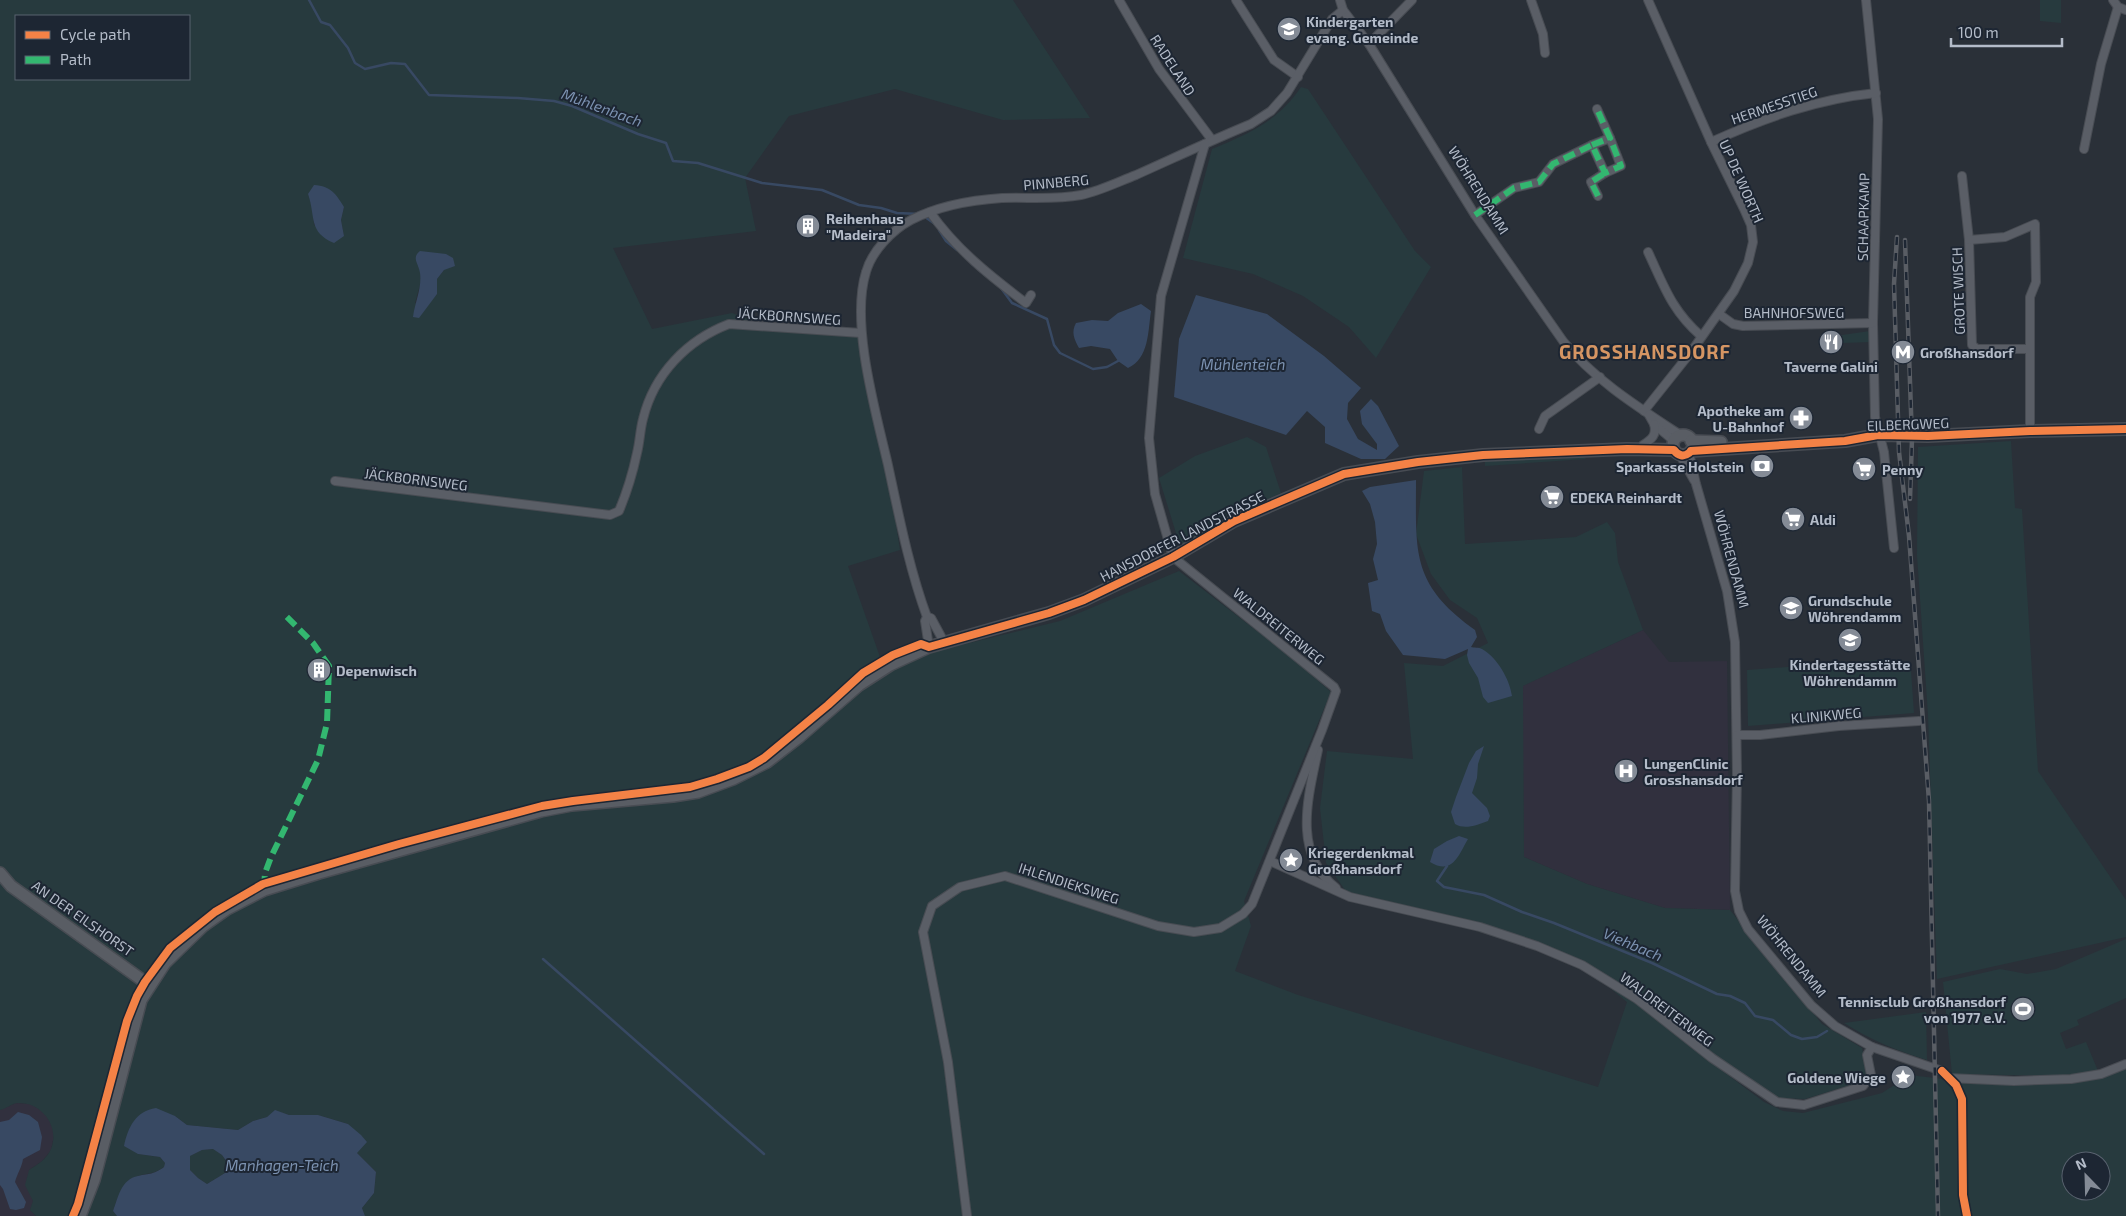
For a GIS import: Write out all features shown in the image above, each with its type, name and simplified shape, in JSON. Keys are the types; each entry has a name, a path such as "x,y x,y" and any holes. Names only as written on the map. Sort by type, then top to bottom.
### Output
{"main road":[{"name":"EILBERGWEG","path":"1682,446 1748,446 1845,441 1878,435 1928,436 2126,429"},
{"name":"HANSDORFER LANDSTRASSE","path":"1628,448 1643,445 1682,446"},
{"name":"HANSDORFER LANDSTRASSE","path":"80,1216 94,1180 141,1000 165,964 203,926 227,909 264,890 541,811 572,805 698,792 733,780 767,762 859,685 890,665 929,646 1049,613 1084,600 1173,557 1234,521 1344,474 1450,458 1682,446"},
{"name":"AN DER EILSHORST","path":"0,873 11,886 150,985"}],"street":[{"name":"RADELAND","path":"1118,0 1159,70 1208,142"},
{"path":"1236,0 1274,60 1298,77"},
{"path":"1340,0 1343,10"},
{"path":"1369,44 1412,0"},
{"path":"1531,0 1543,34 1545,53"},
{"name":"UP DE WORTH","path":"1647,413 1701,336 1719,314 1744,273 1753,242 1750,224 1711,142 1648,0"},
{"name":"SCHAAPKAMP","path":"1866,0 1878,119 1872,323 1874,403 1878,435 1884,452 1894,548"},
{"path":"2084,149 2100,64 2115,3 2126,10"},
{"name":"PINNBERG","path":"861,333 862,291 866,272 873,255 895,231 910,221 930,212 1001,198 1062,197 1097,191 1251,124 1271,111 1298,77 1332,19 1343,10"},
{"name":"WÖHRENDAMM","path":"1343,10 1369,44 1475,215 1563,341 1600,378 1658,419 1682,446 1696,484 1727,592 1733,626 1736,661 1735,891 1739,911 1748,928 1811,1005 1835,1026 1872,1046 1942,1071 1956,1085 1962,1099 1963,1195 1967,1216"},
{"name":"HERMESSTIEG","path":"1711,142 1793,109 1831,99 1876,93"},
{"path":"1597,109 1621,166 1591,182 1598,196"},
{"path":"1475,215 1514,188 1539,182 1553,164 1610,138"},
{"path":"1173,557 1155,494 1150,459 1151,401 1161,296 1208,142"},
{"path":"1592,145 1605,173"},
{"name":"GROTE WISCH","path":"1962,176 1969,240 1972,346 1977,350 2030,349"},
{"path":"930,212 947,236 991,278 1026,303 1031,295"},
{"path":"1969,240 2005,237 2035,224 2036,282 2030,297 2030,431"},
{"path":"1648,252 1674,308 1683,320 1701,336"},
{"name":"BAHNHOFSWEG","path":"1719,314 1733,324 1743,326 1872,323"},
{"name":"JÄCKBORNSWEG","path":"336,481 610,515 619,511 627,490 637,452 643,418 654,390 665,371 680,354 712,331 729,324 861,333"},
{"path":"861,333 877,416 907,550 918,593 927,617 925,621 929,646"},
{"path":"1539,430 1545,416 1600,378"},
{"name":"WÖHRENDAMM","path":"1647,413 1654,424 1682,446"},
{"path":"1643,445 1653,438 1654,424"},
{"name":"WALDREITERWEG","path":"1173,557 1334,687 1336,691 1270,861 1350,897 1480,927 1537,946 1582,965 1637,999 1712,1058 1777,1102 1804,1106 1863,1086 1870,1075 1867,1055 1872,1046"},
{"path":"927,617 931,618 944,642"},
{"name":"KLINIKWEG","path":"1736,735 1760,735 1839,726 1919,721"},
{"name":"WALDREITERWEG","path":"1322,730 1308,799 1309,851 1315,866 1323,877 1335,888 1350,897"},
{"name":"IHLENDIEKSWEG","path":"967,1216 948,1062 924,932 932,906 960,887 1006,876 1158,926 1194,932 1220,928 1243,914 1252,904 1270,861"},
{"path":"1948,1078 2072,1079 2101,1074 2126,1064"}],"shaded area":[{"name":"LungenClinic Grosshansdorf","path":"1643,630 1669,662 1727,661 1730,910 1665,908 1587,884 1524,857 1522,686"},
{"path":"16,1103 31,1104 42,1111 51,1122 54,1135 51,1150 42,1161 29,1170 33,1201 30,1210 36,1216 0,1216 0,1110"}],"green space":[{"path":"0,0 1013,0 1090,118 1003,120 895,89 789,116 745,178 756,231 613,248 652,329 732,313 780,331 858,337 892,498 900,550 848,566 880,657 889,672 936,651 1060,621 1179,571 1291,657 1331,692 1244,901 1251,926 1235,971 1298,995 1598,1087 1627,1002 1582,965 1480,927 1350,897 1326,863 1320,808 1327,751 1413,759 1404,663 1443,666 1488,643 1477,618 1450,600 1431,574 1416,534 1424,471 1462,467 1465,544 1576,537 1607,522 1615,533 1618,562 1643,630 1523,686 1524,857 1587,884 1665,908 1730,910 1822,1024 1862,1048 1868,1073 1857,1083 1805,1099 1779,1098 1715,1056 1708,1060 1764,1102 1783,1111 1803,1113 1882,1093 1910,1075 1951,1080 2072,1082 2126,1067 2126,1216 365,1216 362,1208 374,1193 376,1172 357,1153 348,1124 318,1115 289,1115 275,1111 267,1117 253,1121 238,1130 187,1125 175,1116 138,1154 160,1157 165,1163 164,1167 133,1178 124,1185 113,1211 117,1216 36,1216 30,1210 33,1201 25,1185 29,1170 49,1153 53,1141 53,1132 47,1117 41,1111 27,1104 16,1103 0,1110","holes":["308,194 344,207 341,220 344,236 314,225 313,209","420,270 444,270 437,279 437,294 428,304 415,303 421,281"]},
{"path":"2040,0 2061,0 2061,23 2040,21"},
{"path":"1301,87 1308,89 1415,251 1431,267 1376,358 1349,327 1303,296 1253,274 1183,258 1212,149 1262,125 1283,109"},
{"path":"1870,331 1871,342 1842,343 1842,335"},
{"path":"1247,437 1266,447 1281,493 1229,517 1180,546 1159,478 1195,456"},
{"path":"2011,441 2015,508 2022,509 2038,771 2126,900 2126,937 1937,979 1928,715 1917,555 1918,447"},
{"path":"1584,456 1586,459 1485,466 1485,461 1489,459"},
{"path":"1891,659 1892,672 1911,671 1914,713 1748,726 1747,670"},
{"name":"Tennisclub Großhansdorf von 1977 e.V.","path":"2126,939 2126,998 2077,1020 2079,1025 2060,1033 2066,1049 2086,1042 2098,1071 2064,1076 1952,1074 1943,982 2000,969 2027,974 2056,969"},
{"path":"1926,1012 1927,1060 1884,1044 1844,1023"},
{"path":"213,1149 222,1155 227,1162 225,1173 207,1184 190,1170 190,1156 202,1150"}],"water":[{"path":"314,185 329,189 344,207 341,220 344,236 334,243 326,239 316,229 308,194"},
{"path":"420,251 446,254 453,258 455,266 444,270 437,279 437,294 419,318 413,317 420,284 420,273 416,256"},
{"name":"Mühlenteich","path":"1196,295 1267,314 1324,356 1361,388 1348,403 1347,419 1358,439 1377,450 1377,444 1362,424 1360,411 1371,399 1378,406 1399,446 1385,459 1361,459 1325,443 1325,427 1307,411 1286,435 1174,397 1179,339"},
{"path":"1141,304 1151,311 1144,351 1135,364 1128,368 1118,361 1110,349 1091,346 1079,348 1074,336 1076,323 1092,320 1108,321 1118,313"},
{"path":"1416,480 1418,547 1421,565 1428,582 1454,613 1475,630 1477,637 1471,647 1482,649 1493,657 1506,676 1512,696 1488,703 1483,697 1478,678 1469,663 1468,649 1445,659 1403,655 1386,631 1380,614 1372,611 1368,583 1378,580 1373,559 1377,544 1375,522 1370,504 1362,491 1370,487"},
{"path":"1484,746 1472,793 1487,808 1490,816 1488,821 1480,824 1467,827 1459,826 1455,824 1451,812 1469,763 1476,751"},
{"path":"1459,836 1468,839 1458,857 1450,865 1438,866 1430,862 1434,849"},
{"name":"Manhagen-Teich","path":"156,1108 175,1116 187,1125 238,1130 253,1121 267,1117 275,1110 289,1115 318,1115 348,1124 367,1142 357,1153 376,1172 374,1193 362,1208 365,1216 117,1216 113,1211 124,1185 132,1178 154,1173 164,1167 165,1163 160,1157 138,1154 124,1146 134,1121 138,1116","holes":["213,1149 222,1155 227,1162 225,1173 207,1184 190,1170 190,1156 202,1150"]},
{"path":"18,1112 29,1115 38,1122 42,1137 40,1150 23,1159 15,1182 26,1202 24,1208 16,1210 10,1209 0,1185 0,1122 9,1120"}],"waterway":[{"name":"Mühlenbach","path":"309,0 321,22 330,25 348,48 355,63 365,69 391,63 405,64 429,95 554,101 572,106 638,134 666,143 673,161 698,163 762,183 822,190 859,205 881,208 897,213 920,214"},
{"path":"925,217 935,224"},
{"path":"939,230 946,241 957,250"},
{"path":"972,264 985,275"},
{"path":"1001,288 1012,303 1047,319 1054,345 1060,353 1093,369 1107,367 1118,361"},
{"name":"Viehbach","path":"1447,866 1437,881 1444,887 1484,895 1522,912 1652,963 1717,994 1730,996 1745,1003 1755,1016 1773,1020 1791,1035 1802,1039 1817,1037 1827,1031"},
{"path":"543,959 713,1109"},
{"path":"714,1110 764,1154"}],"railway":[{"path":"1897,237 1894,284 1899,452 1909,536 1929,801 1938,1216"},
{"path":"1905,240 1912,439 1910,499"}],"marked path":[{"path":"1592,145 1610,138 1597,109"},
{"path":"1475,215 1514,188 1539,182 1553,164 1592,145 1605,173 1621,166 1610,138"},
{"path":"1598,196 1591,182 1605,173"},
{"path":"264,888 265,873 271,857 318,760 327,723 329,666 313,643 284,614"}],"cycle path":[{"path":"1691,451 1845,441 1878,435 1928,436 2126,429"},
{"path":"73,1216 78,1204 127,1021 145,982 170,948 215,912 263,884 399,844 542,806 690,787 749,767 764,758 863,673 893,655 921,644 929,647 1049,613 1084,600 1173,557 1234,521 1344,474 1418,462 1483,455 1627,449 1674,450 1679,455 1689,453"},
{"path":"1942,1071 1956,1085 1962,1099 1963,1195 1967,1216"}],"place":[{"name":"Kindergarten evang. Gemeinde","path":"1289,29"},
{"name":"Reihenhaus \"Madeira\"","path":"808,226"},
{"name":"Taverne Galini","path":"1831,342"},
{"name":"Großhansdorf","path":"1903,352"},
{"name":"Apotheke am U-Bahnhof","path":"1801,418"},
{"name":"Sparkasse Holstein","path":"1762,466"},
{"name":"Penny","path":"1864,469"},
{"name":"EDEKA Reinhardt","path":"1552,497"},
{"name":"Aldi","path":"1793,519"},
{"name":"Grundschule Wöhrendamm","path":"1791,608"},
{"name":"Kindertagesstätte Wöhrendamm","path":"1850,640"},
{"name":"Depenwisch","path":"319,670"},
{"name":"LungenClinic Grosshansdorf","path":"1626,771"},
{"name":"Kriegerdenkmal Großhansdorf","path":"1291,860"},
{"name":"Tennisclub Großhansdorf von 1977 e.V.","path":"2023,1009"},
{"name":"Goldene Wiege","path":"1903,1077"}],"district":[{"name":"GROSSHANSDORF","path":"1645,351"}]}
